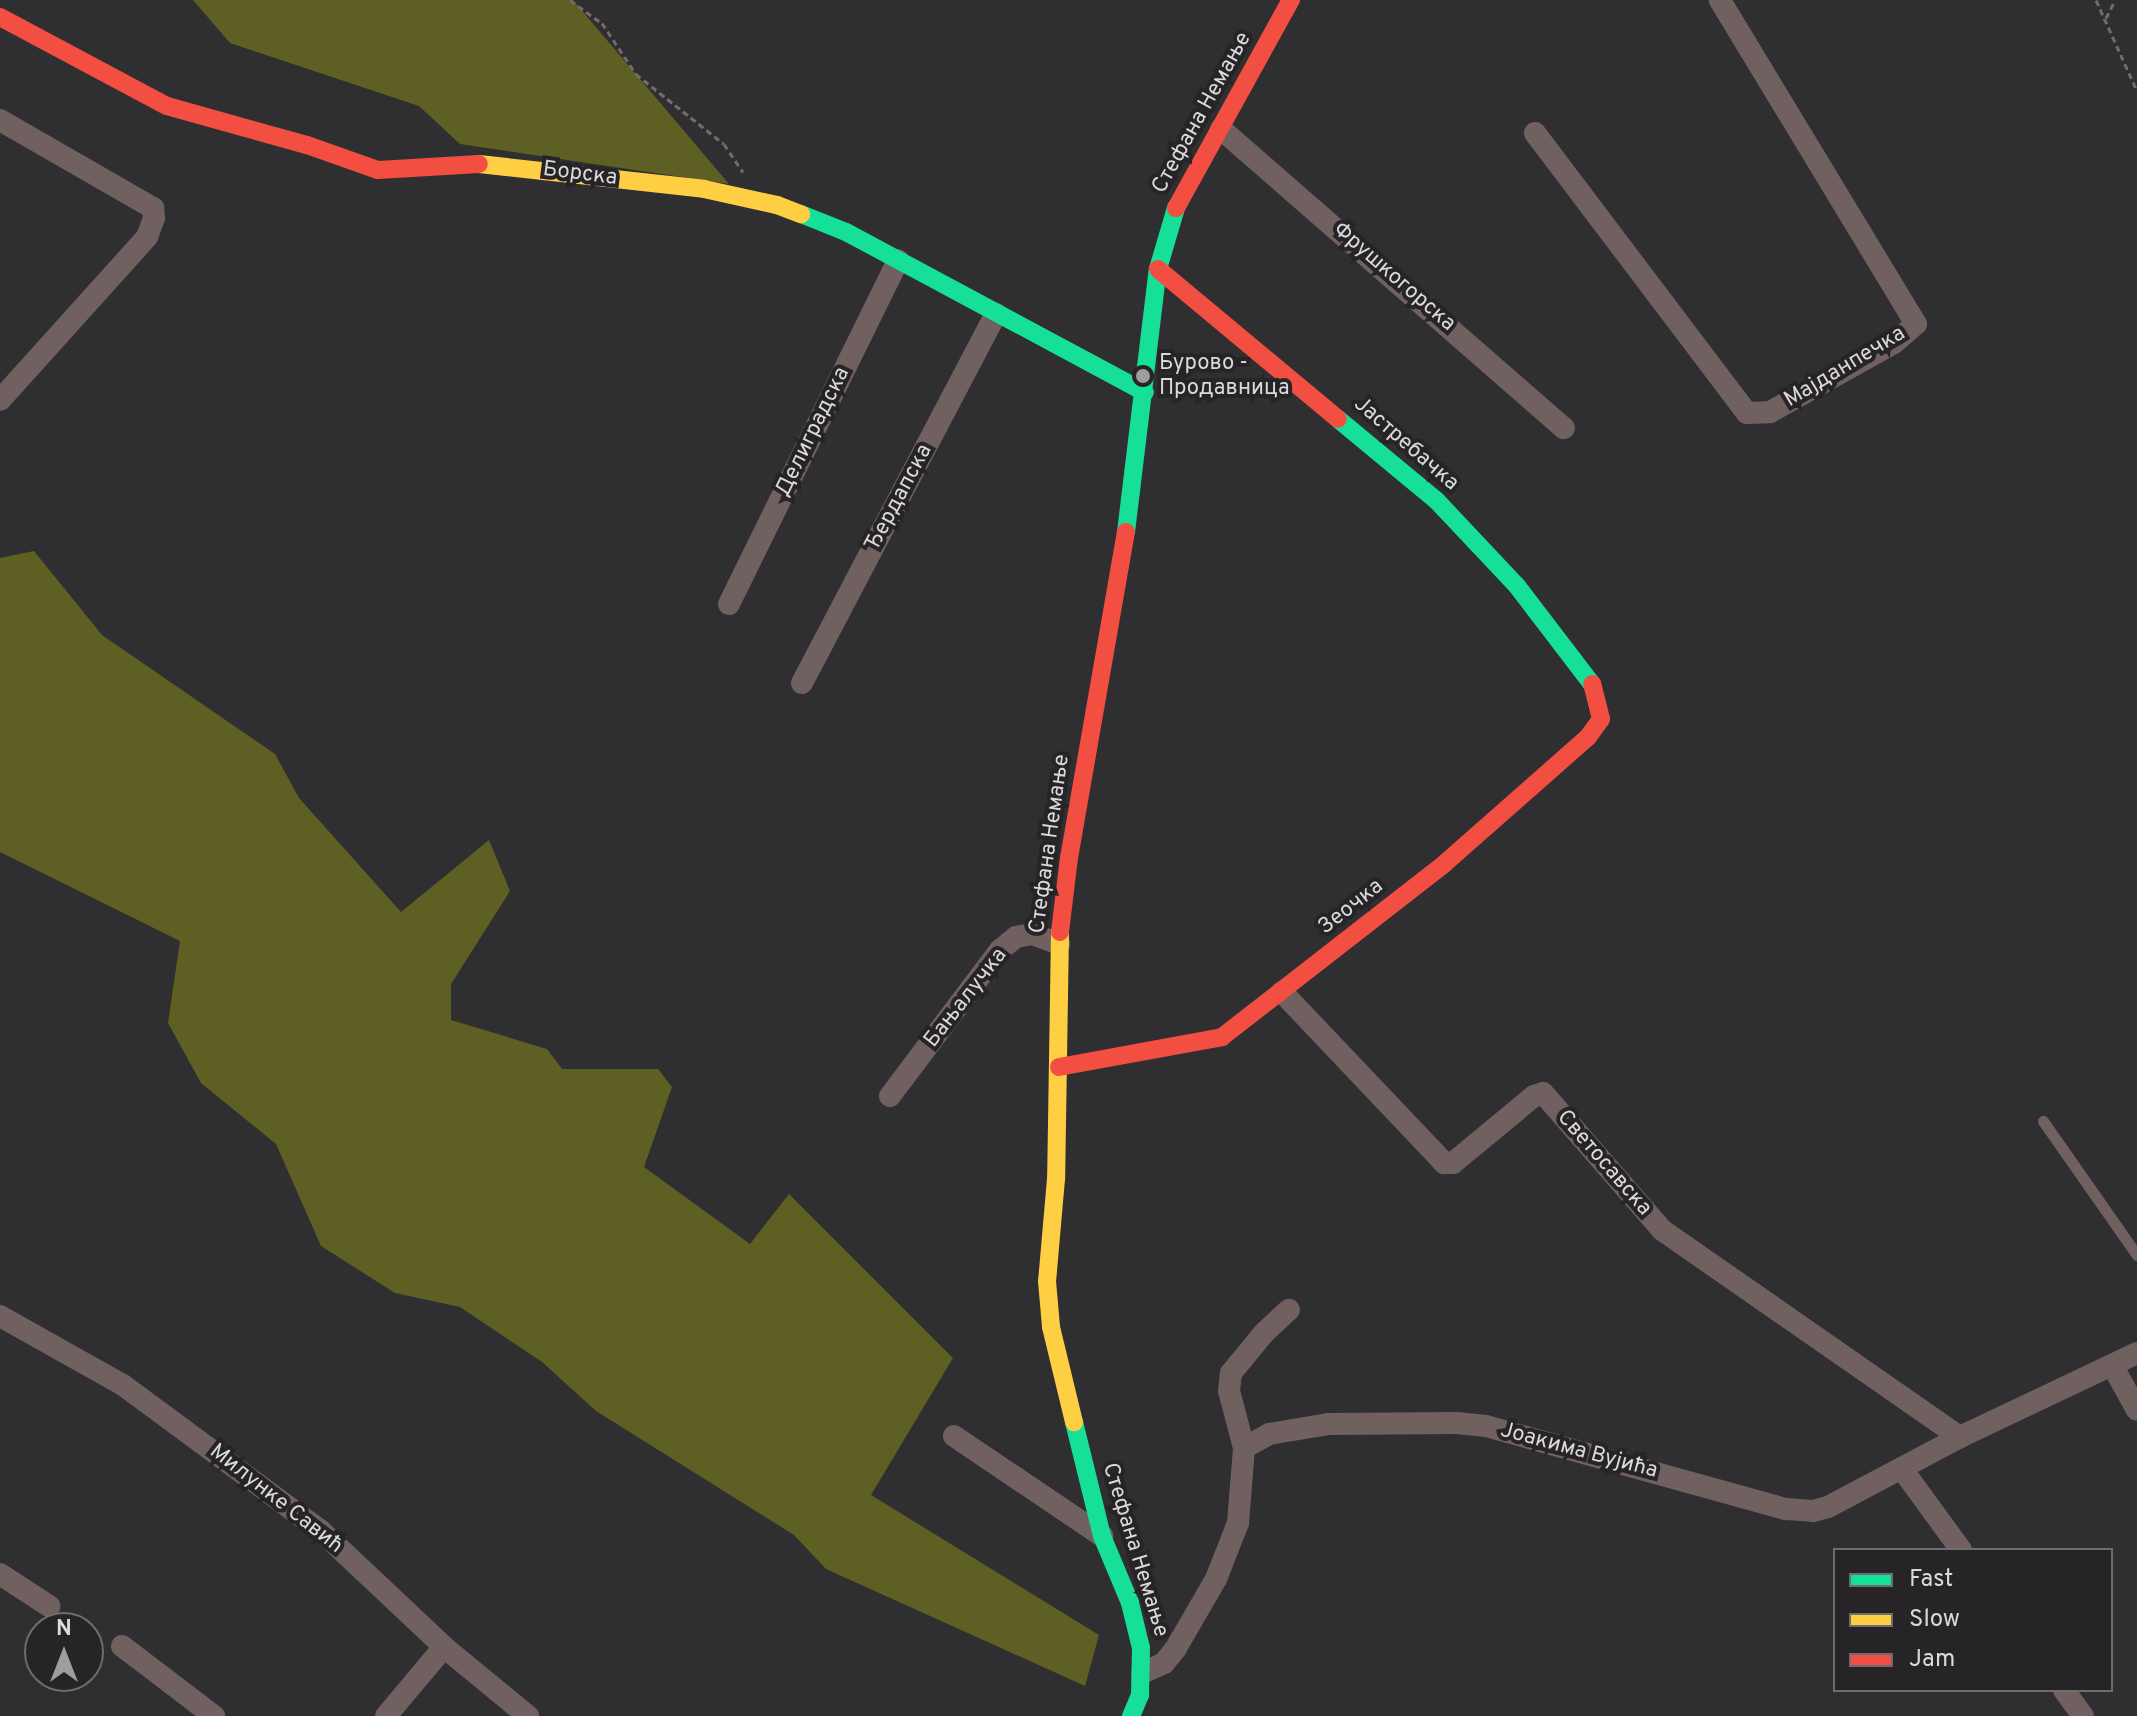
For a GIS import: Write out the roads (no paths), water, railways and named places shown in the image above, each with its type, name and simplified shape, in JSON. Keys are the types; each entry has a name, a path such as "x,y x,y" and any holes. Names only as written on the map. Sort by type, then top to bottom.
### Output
{"street":[{"name":"Стефана Немање","path":"1140,1713 1141,1648 1130,1603 1102,1536 1051,1327 1047,1281 1056,1179 1059,944 1069,858 1128,523 1158,269 1175,209 1291,0"},
{"name":"Мајданпечка","path":"1535,133 1747,413 1770,412 1894,343 1916,324 1720,0"},
{"name":"Борска","path":"0,17 167,106 307,145 378,170 488,163 704,189 763,202 846,232 1145,392"},
{"path":"0,120 153,208 154,218 147,237 0,400"},
{"name":"Фрушкогорска","path":"1221,129 1564,428"},
{"name":"Делиградска","path":"729,604 898,260"},
{"name":"Јастребачка","path":"1158,269 1436,500 1517,586 1594,686"},
{"name":"Ђердапска","path":"802,683 996,314"},
{"name":"Зеочка","path":"1059,1067 1214,1040 1282,992 1444,864 1588,737 1601,719 1594,686"},
{"name":"Бањалучка","path":"890,1096 1000,950 1016,937 1032,934 1059,944"},
{"name":"Светосавска","path":"1282,992 1444,1163 1453,1163 1534,1096 1543,1093 1662,1230 1960,1437"},
{"path":"1142,1673 1164,1663 1176,1648 1216,1579 1238,1523 1244,1448 1229,1391 1231,1373 1264,1333 1289,1310"},
{"name":"Милунке Савић","path":"0,1316 123,1385 172,1418 320,1530 444,1647 528,1716"},
{"name":"Јоакима Вујића","path":"1244,1448 1269,1434 1329,1424 1457,1423 1486,1426 1786,1509 1813,1511 1828,1507 1960,1437 2137,1353"},
{"path":"2112,1365 2137,1410"},
{"path":"954,1436 1102,1536"},
{"path":"1902,1469 1960,1548"},
{"path":"0,1574 49,1606"},
{"path":"122,1646 214,1716"},
{"path":"386,1716 444,1647"},
{"path":"2065,1692 2083,1716"}],"lane":[{"path":"2043,1121 2137,1255"}],"place":[{"name":"Бурово - Продавница","path":"1143,376"}]}
